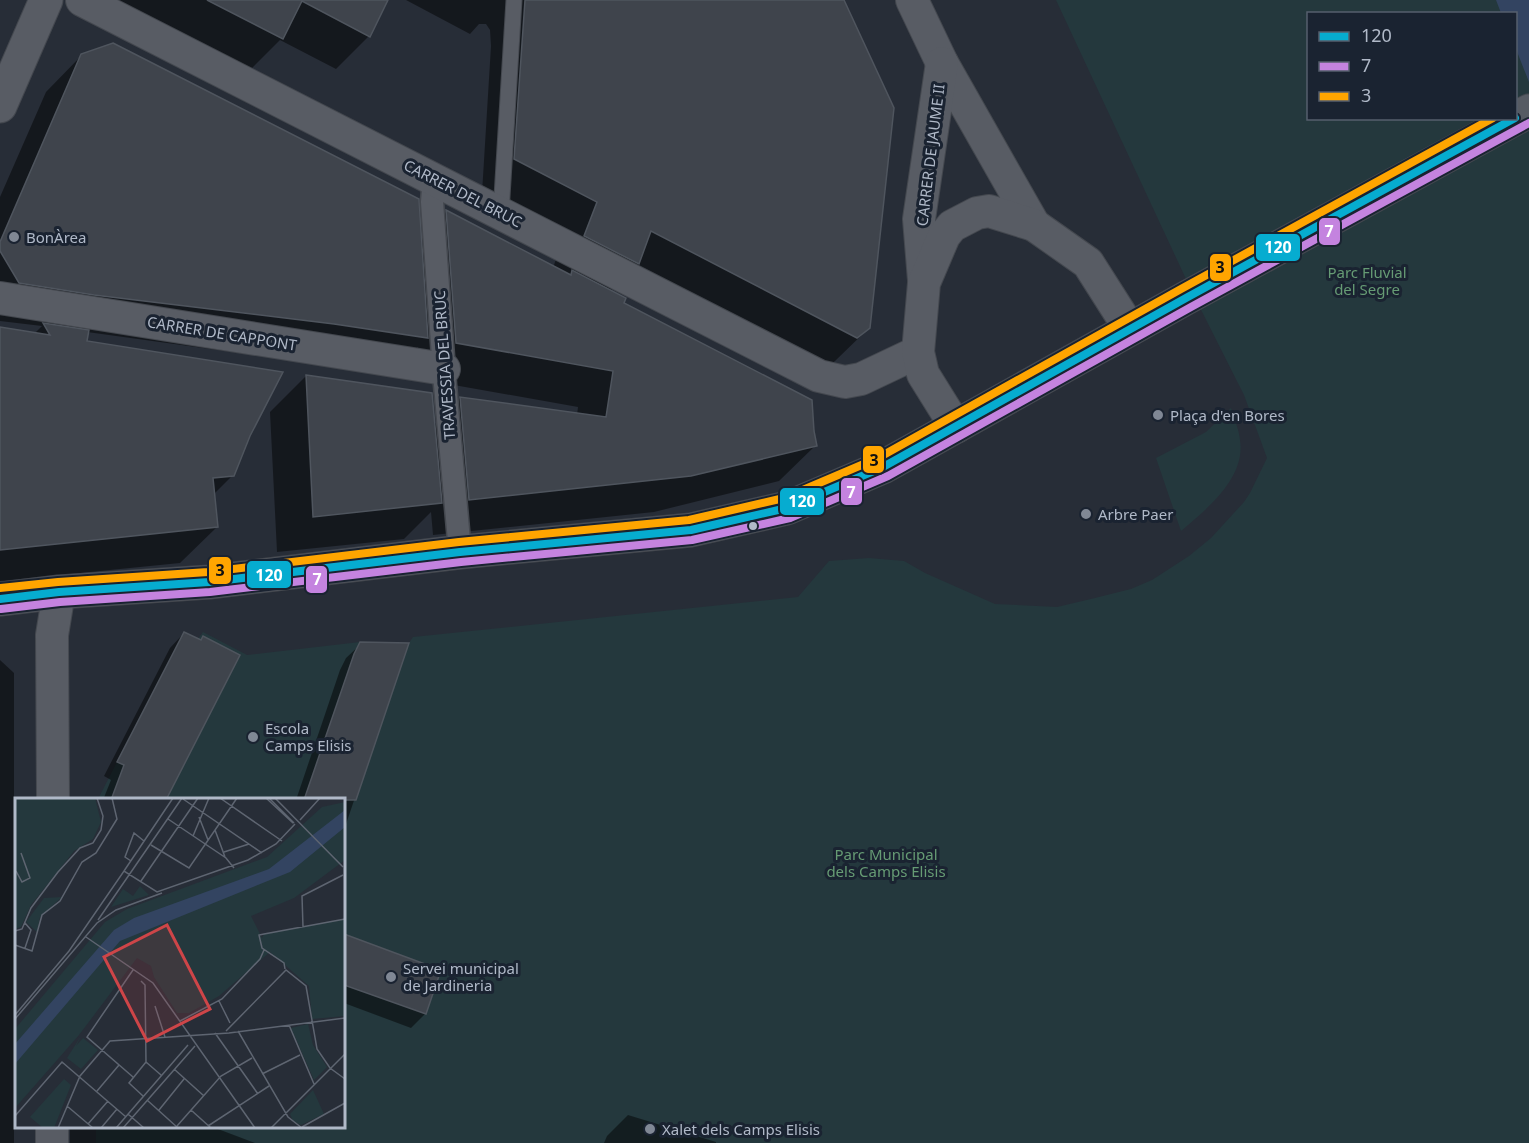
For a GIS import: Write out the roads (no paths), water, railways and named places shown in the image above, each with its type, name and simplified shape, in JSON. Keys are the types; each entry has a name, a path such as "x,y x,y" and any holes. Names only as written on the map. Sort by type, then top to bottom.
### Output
{"main road":[{"path":"0,598 209,582 460,552 691,530 787,508 883,467 1193,294 1512,120"}],"street":[{"path":"0,106 46,0"},
{"name":"CARRER DEL BRUC","path":"82,0 819,376 845,382 861,379 918,352"},
{"name":"CARRER DE JAUME II","path":"912,0 942,63 1034,225"},
{"name":"CARRER DE JAUME II","path":"942,63 919,219 924,283 918,352 923,374 956,427"},
{"name":"TRAVESSIA DEL BRUC","path":"434,178 432,202 460,552"},
{"name":"CARRER DE JAUME II","path":"924,283 944,236 952,226 977,213 989,211 1034,225 1088,263 1130,329"},
{"name":"CARRER DE CAPPONT","path":"0,298 444,369"},
{"path":"52,798 52,635 59,592"}],"lane":[{"path":"501,213 514,0"}],"water":[{"path":"1496,0 1529,0 1529,82 1517,52 1517,12 1501,12"}],"place":[{"name":"BonÀrea","path":"14,237"},
{"name":"Plaça d'en Bores","path":"1158,415"},
{"name":"Arbre Paer","path":"1086,514"},
{"name":"Escola Camps Elisis","path":"253,737"},
{"name":"Servei municipal de Jardineria","path":"391,977"},
{"name":"Xalet dels Camps Elisis","path":"650,1129"}],"park label":[{"name":"Parc Fluvial del Segre","path":"1367,280"},
{"name":"Parc Municipal dels Camps Elisis","path":"886,862"}]}
